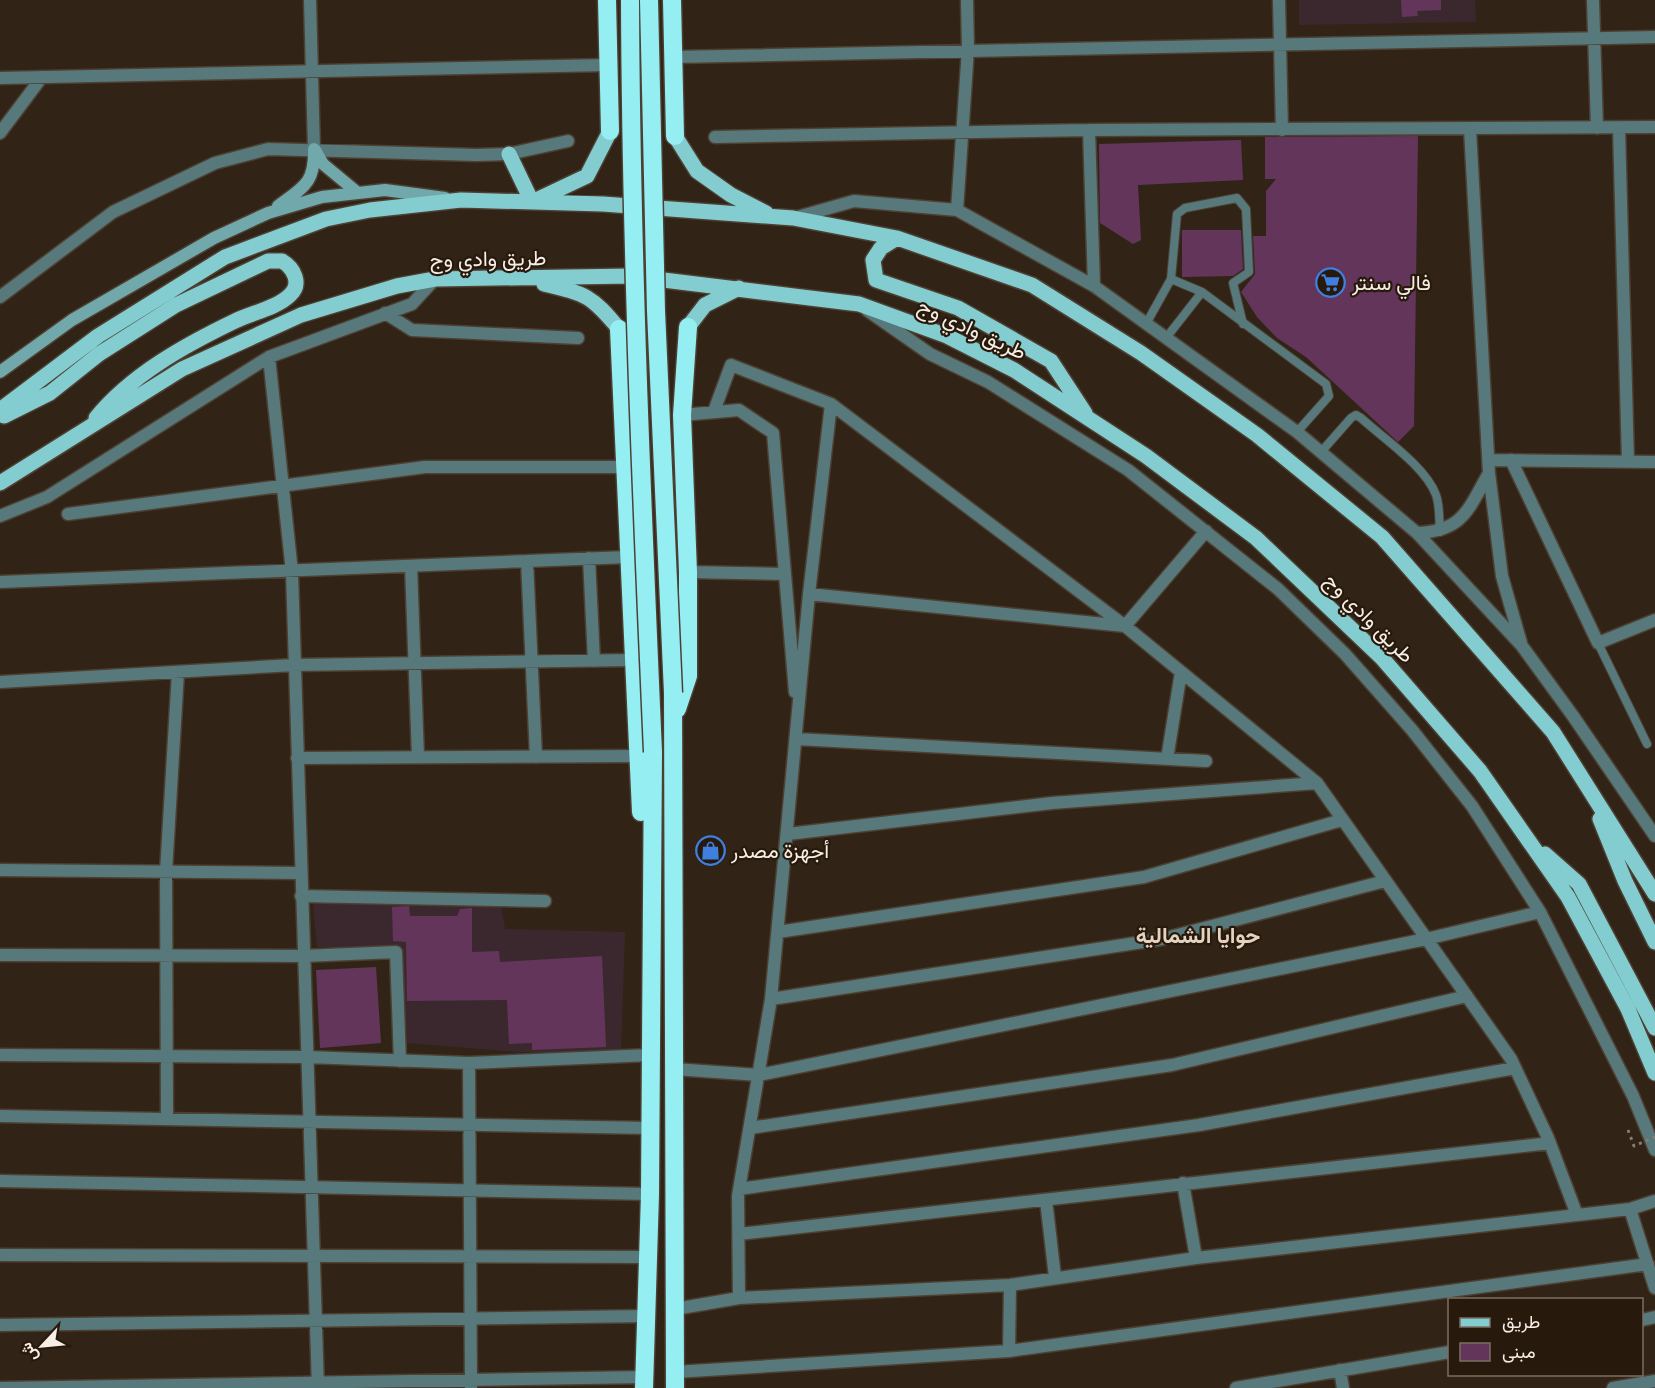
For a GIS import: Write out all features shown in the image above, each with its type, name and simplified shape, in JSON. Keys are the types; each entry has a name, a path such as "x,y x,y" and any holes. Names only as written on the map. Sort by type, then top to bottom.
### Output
{"highway":[{"path":"608,0 607,65 610,131"},
{"path":"630,0 650,928 650,1194 644,1383"},
{"path":"649,0 656,300 673,693 675,1380"},
{"path":"672,0 675,136"},
{"path":"673,722 688,676 688,572 682,415 688,327"},
{"path":"619,329 623,467 633,660 645,754"}],"main road":[{"path":"532,202 587,176 610,131"},
{"path":"675,136 697,171 731,195 771,216"},
{"path":"509,154 532,202"},
{"path":"0,411 98,336 225,257 326,219 370,210 461,200 603,204 793,218 897,238 1032,285 1141,353 1257,435 1382,537 1553,732 1655,894"},
{"path":"897,238 881,248 873,260 876,280 957,308 1051,361 1088,418"},
{"path":"0,418 50,393 99,354 176,305 268,261 282,261 293,270 296,284 289,296 234,321 161,363 113,398 88,428"},
{"name":"طريق وادي وج","path":"0,483 182,369 301,315 397,286 435,279 631,276 859,304 947,336 1005,365 1146,456 1257,538 1382,658 1479,771 1568,897 1628,1009 1655,1073"},
{"path":"527,279 577,292 597,303 619,329"},
{"path":"688,327 705,305 739,288"},
{"path":"1586,784 1625,881 1655,942"},
{"path":"1527,838 1579,884 1655,1029"}],"street":[{"path":"268,213 307,185 315,169 310,0"},
{"path":"957,210 964,134 968,49 967,0"},
{"path":"1279,0 1282,130"},
{"path":"1593,0 1597,128"},
{"path":"673,57 968,49 1655,37"},
{"path":"0,78 607,65"},
{"path":"0,134 42,77"},
{"path":"716,137 1089,130 1655,127"},
{"path":"1619,128 1629,462"},
{"path":"1470,129 1489,466 1502,576 1522,646"},
{"path":"1089,130 1094,286"},
{"path":"0,297 113,212 215,163 268,149 509,154 568,141"},
{"path":"314,149 323,164 358,193"},
{"path":"0,372 72,320 214,238 268,213 322,197 385,190 461,200"},
{"path":"793,218 854,201 957,210 1094,286 1297,432 1417,533 1522,646 1574,716 1655,836"},
{"path":"0,516 47,497 269,357 412,304 435,279"},
{"path":"859,304 930,354 988,382 1052,420 1128,470 1278,589 1345,654 1412,730 1472,806 1540,912 1633,1096 1655,1150"},
{"path":"385,314 411,330 578,338"},
{"path":"269,357 292,572 318,1386"},
{"path":"714,411 730,365 831,404 1125,626 1317,783 1515,1068 1550,1143 1577,1215"},
{"path":"739,1298 739,1190 771,999 798,733 809,594 831,404"},
{"path":"682,415 739,410 773,433 798,733"},
{"path":"1511,460 1598,643 1655,620"},
{"path":"1417,533 1440,532 1453,526 1466,513 1489,466 1511,460 1655,462"},
{"path":"68,514 425,467 623,467"},
{"path":"1125,626 1206,531"},
{"path":"0,582 628,557"},
{"path":"589,558 594,661"},
{"path":"527,561 536,757"},
{"path":"411,566 418,757"},
{"path":"688,572 785,574"},
{"path":"809,594 1125,626"},
{"path":"0,682 294,665 633,660"},
{"path":"167,1119 166,872 178,672"},
{"path":"1167,759 1181,672"},
{"path":"798,733 1206,761"},
{"path":"297,758 645,754"},
{"path":"788,834 1052,803 1317,783"},
{"path":"778,932 1144,877 1342,820"},
{"path":"0,870 301,873"},
{"path":"771,999 1162,939 1385,881"},
{"path":"301,896 545,901"},
{"path":"674,1069 759,1075 1426,939 1540,912"},
{"path":"0,955 303,956 396,952 400,1061"},
{"path":"750,1128 1172,1065 1467,996"},
{"path":"0,1055 307,1057 469,1063 650,1055"},
{"path":"469,1063 471,1385"},
{"path":"739,1190 1198,1125 1515,1068"},
{"path":"0,1116 650,1128"},
{"path":"738,1234 1550,1143"},
{"path":"0,1181 650,1194"},
{"path":"1183,1183 1196,1258"},
{"path":"1046,1200 1055,1277"},
{"path":"675,1309 739,1298 1010,1285 1196,1258 1630,1209 1655,1201"},
{"path":"1630,1209 1655,1288"},
{"path":"0,1255 647,1257"},
{"path":"675,1380 1009,1351 1648,1264"},
{"path":"1009,1351 1010,1285"},
{"path":"0,1325 646,1316"},
{"path":"1236,1388 1448,1352"},
{"path":"1340,1370 1343,1388"},
{"path":"1613,1388 1655,1381"},
{"path":"0,1388 644,1383"}],"lane":[{"path":"1146,324 1171,279 1177,214 1185,208 1237,198 1246,209 1249,272 1233,283 1243,324"},
{"path":"1171,279 1202,292 1326,384 1330,391 1329,396 1297,432"},
{"path":"1166,338 1202,292"},
{"path":"1321,452 1351,418 1356,415 1361,418 1423,474 1433,486 1438,498 1440,532"},
{"path":"1598,643 1647,744"}],"path":[{"path":"1628,1130 1634,1146 1655,1137"}],"shaded area":[{"path":"1299,0 1475,0 1476,22 1299,25"},
{"path":"313,904 501,904 505,929 625,932 621,1052 520,1052 407,1043 401,948 317,947"}],"building":[{"path":"1401,0 1441,0 1441,10 1417,11 1418,16 1402,17"},
{"name":"فالي سنتر","path":"1418,136 1414,426 1398,442 1306,357 1277,338 1257,317 1241,292 1255,274 1253,236 1266,236 1266,191 1276,179 1265,179 1265,137"},
{"path":"1241,140 1243,180 1138,185 1141,240 1133,244 1100,223 1099,144"},
{"path":"1182,230 1241,230 1243,269 1233,276 1182,277"},
{"path":"409,906 410,916 457,916 460,909 472,908 472,952 499,951 500,962 602,956 606,1047 532,1050 532,1043 509,1044 507,1000 407,1001 406,942 393,941 392,907"},
{"path":"376,967 381,1043 320,1048 316,970"}],"place":[{"name":"فالي سنتر","path":"1331,283"},
{"name":"أجهزة مصدر","path":"710,851"}],"district":[{"name":"حوايا الشمالية","path":"1198,935"}]}
